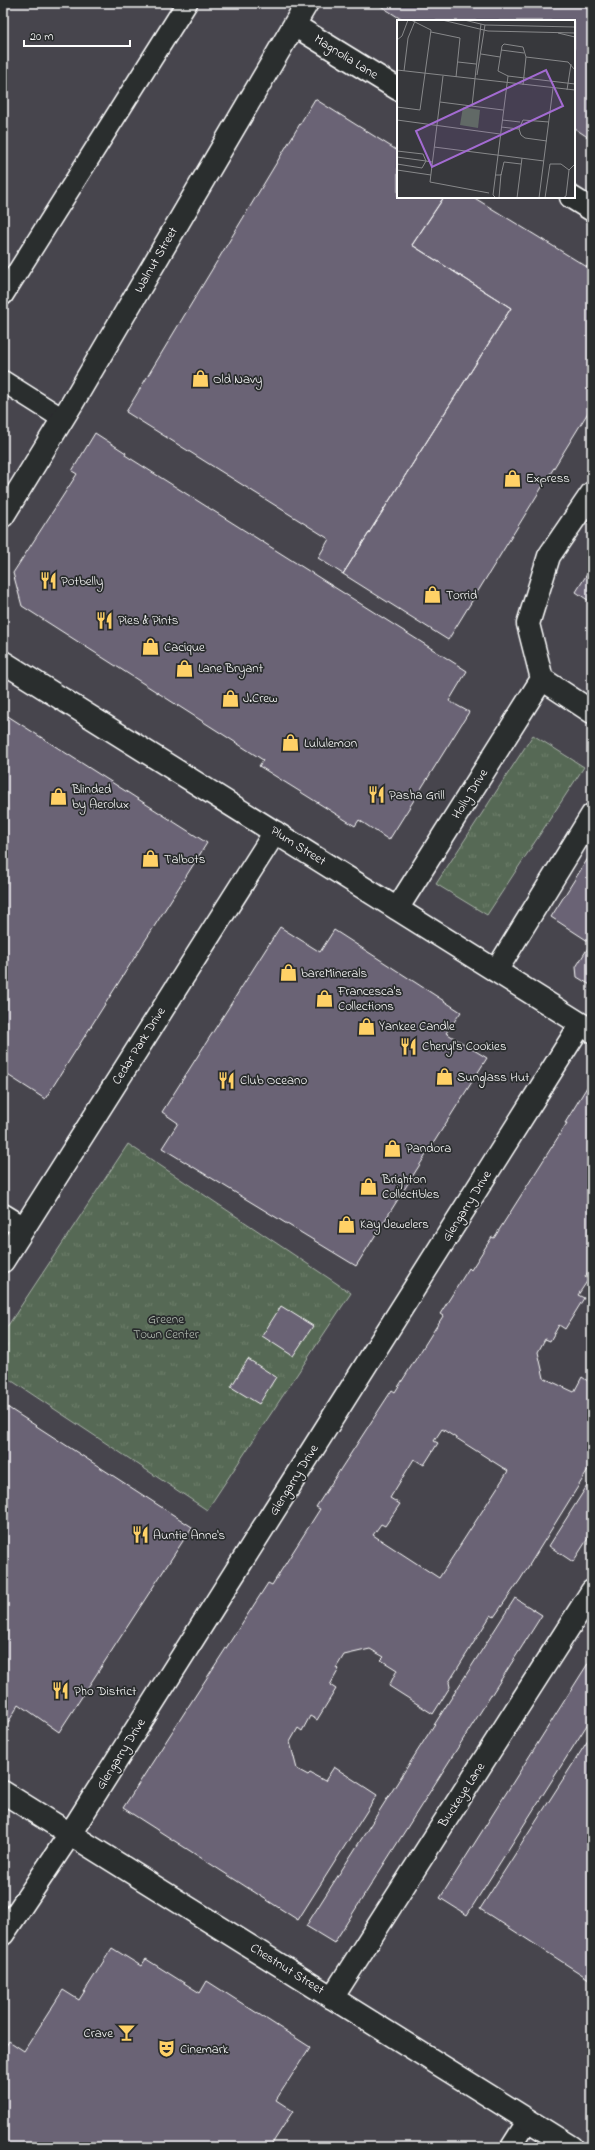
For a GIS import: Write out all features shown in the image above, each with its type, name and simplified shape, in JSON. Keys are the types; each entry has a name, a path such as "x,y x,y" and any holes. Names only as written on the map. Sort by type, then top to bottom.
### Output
{"street":[{"name":"Walnut Street","path":"3,516 63,419 307,3"},
{"name":"Magnolia Lane","path":"294,25 397,88"},
{"path":"573,198 592,210"},
{"path":"592,493 549,556 528,624 542,679 592,712"},
{"name":"Plum Street","path":"3,662 587,1028"},
{"name":"Holly Drive","path":"397,909 542,679"},
{"path":"496,971 592,815"},
{"name":"Cedar Park Drive","path":"3,1261 275,832"},
{"name":"Glengarry Drive","path":"3,1934 70,1834 587,1028"},
{"path":"3,1215 24,1228"},
{"name":"Buckeye Lane","path":"332,1998 592,1591"},
{"name":"Chestnut Street","path":"3,1792 570,2147"}],"lane":[{"path":"3,295 187,3"},
{"path":"3,381 63,419"},
{"path":"511,2147 528,2120"}],"shaded area":[{"path":"3,3 592,3 592,2147 3,2147"}],"green space":[{"path":"533,735 584,767 487,915 436,884"},
{"name":"Greene Town Center","path":"128,1144 351,1293 207,1510 3,1375 3,1333"}],"building":[{"path":"376,3 592,3 592,140 575,129 575,20 402,20"},
{"path":"315,99 397,150 397,198 443,198 412,245 511,308 343,574 318,558 329,539 126,412"},
{"path":"443,198 475,198 592,270 592,406 448,640 343,574 511,308 412,245"},
{"path":"95,433 126,453 125,455 467,671 449,701 469,712 389,840 359,820 355,826 259,766 263,760 22,606 13,573 77,474 72,471"},
{"path":"592,566 592,603 576,592"},
{"path":"3,713 207,843 45,1099 3,1072"},
{"path":"592,852 592,986 577,977 576,967 591,943 551,917"},
{"path":"280,927 320,952 334,930 461,1012 446,1033 487,1058 356,1266 162,1148 178,1123 162,1112"},
{"path":"587,1087 592,1090 592,1266 585,1277 588,1280 578,1295 584,1298 565,1329 559,1325 550,1341 545,1339 538,1352 544,1378 574,1392 582,1377 592,1384 592,1464 520,1580 494,1617 491,1615 449,1682 450,1687 433,1714 389,1686 397,1670 381,1660 384,1657 370,1649 344,1655 336,1668 339,1669 330,1685 336,1689 317,1720 310,1716 302,1731 298,1728 290,1742 297,1769 308,1775 310,1773 325,1781 334,1767 377,1795 298,1920 123,1808 268,1583 272,1585 320,1509 316,1507 392,1390 395,1392 443,1316 440,1314 469,1268 471,1270 492,1237 494,1238 567,1123 565,1123","holes":["442,1429 508,1471 439,1578 373,1535 381,1524 385,1526 400,1504 390,1498 414,1459 424,1465 438,1443 434,1441"]},
{"path":"281,1306 313,1326 293,1356 262,1336"},
{"path":"248,1359 276,1377 259,1404 231,1387"},
{"path":"4,1405 192,1527 59,1732 19,1704 5,1728 3,1727"},
{"path":"592,1478 592,1532 573,1562 549,1546"},
{"path":"515,1598 542,1615 334,1943 306,1926"},
{"path":"592,1657 592,1717 467,1915 440,1898"},
{"path":"592,1734 592,1981 480,1909"},
{"name":"Cinemark","path":"112,1948 141,1966 146,1959 200,1993 207,1981 310,2047 276,2100 293,2111 270,2147 3,2147 3,2051 9,2041 24,2051 63,1990 79,2000"}],"place":[{"name":"Old Navy","path":"200,379"},
{"name":"Express","path":"513,478"},
{"name":"Potbelly","path":"48,581"},
{"name":"Torrid","path":"433,595"},
{"name":"Pies & Pints","path":"105,620"},
{"name":"Cacique","path":"151,647"},
{"name":"Lane Bryant","path":"185,668"},
{"name":"J.Crew","path":"230,698"},
{"name":"Lululemon","path":"291,743"},
{"name":"Pasha Grill","path":"376,795"},
{"name":"Blinded by Aerolux","path":"59,796"},
{"name":"Talbots","path":"151,859"},
{"name":"bareMinerals","path":"288,973"},
{"name":"Francesca's Collections","path":"325,998"},
{"name":"Yankee Candle","path":"366,1026"},
{"name":"Cheryl's Cookies","path":"409,1046"},
{"name":"Sunglass Hut","path":"444,1077"},
{"name":"Club Oceano","path":"227,1080"},
{"name":"Pandora","path":"393,1148"},
{"name":"Brighton Collectibles","path":"369,1186"},
{"name":"Kay Jewelers","path":"347,1224"},
{"name":"Auntie Anne's","path":"140,1535"},
{"name":"Pho District","path":"61,1691"},
{"name":"Crave","path":"126,2033"},
{"name":"Cinemark","path":"167,2049"}]}
